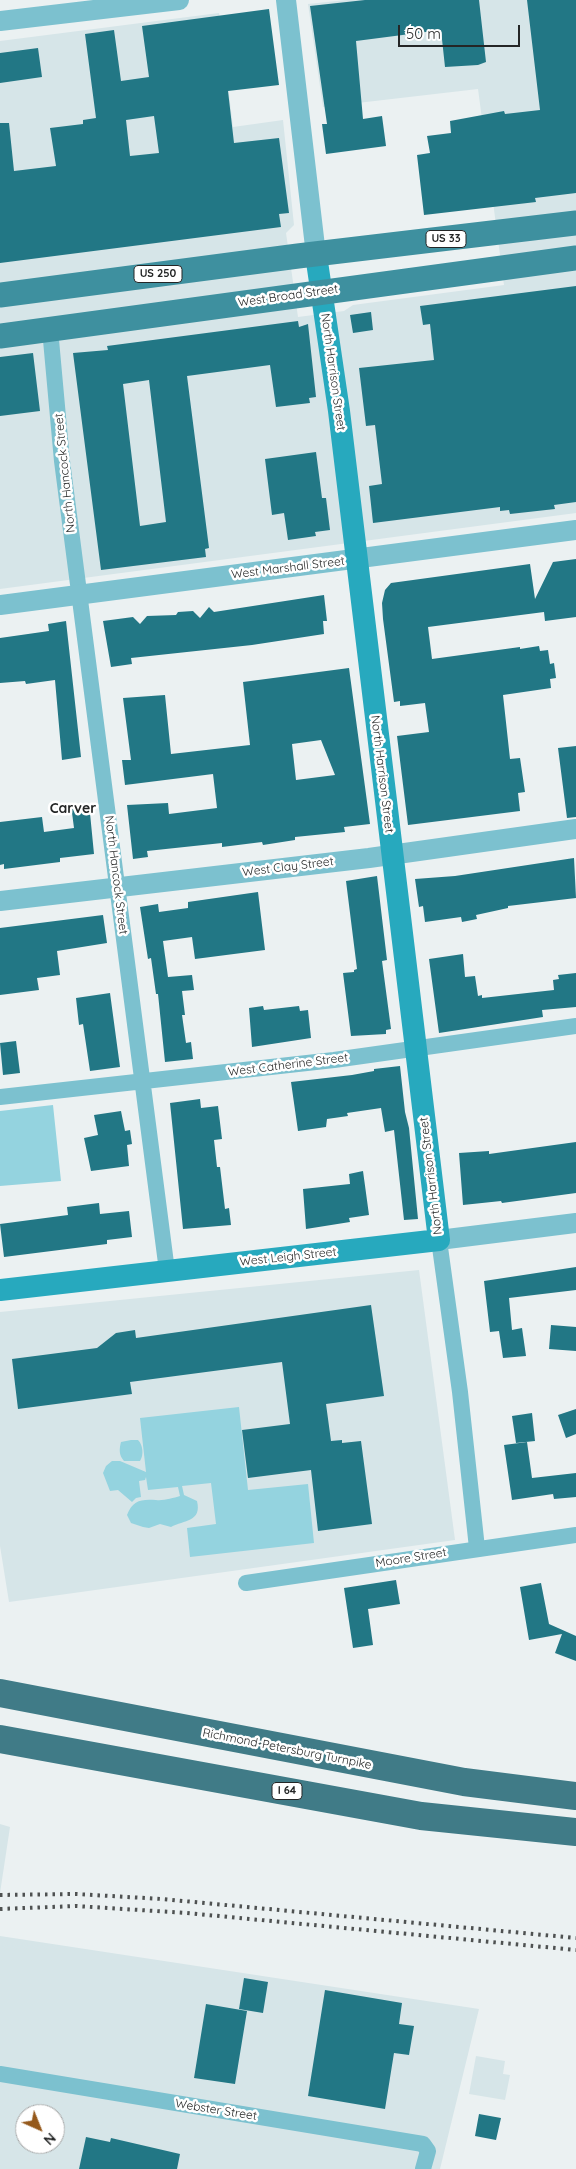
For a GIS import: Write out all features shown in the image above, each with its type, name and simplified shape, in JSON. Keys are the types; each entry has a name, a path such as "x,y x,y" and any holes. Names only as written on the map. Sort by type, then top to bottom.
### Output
{"highway":[{"name":"Richmond-Petersburg Turnpike","path":"0,1693 464,1782 576,1796"},
{"name":"I 64","path":"0,1739 421,1816 525,1829 576,1832"}],"main road":[{"name":"US 33","path":"316,255 576,223"},
{"name":"North Harrison Street","path":"316,255 439,1240"},
{"name":"US 250","path":"0,295 316,255"},
{"name":"West Broad Street","path":"0,336 576,258"},
{"name":"West Leigh Street","path":"0,1290 439,1240"}],"street":[{"path":"0,21 180,0"},
{"name":"North Harrison Street","path":"286,0 316,255"},
{"name":"North Hancock Street","path":"50,329 62,461 167,1271"},
{"name":"West Marshall Street","path":"0,605 576,530"},
{"name":"West Clay Street","path":"0,901 392,855 576,829"},
{"name":"West Catherine Street","path":"0,1097 334,1060 576,1026"},
{"name":"West Leigh Street","path":"439,1240 576,1223"},
{"name":"North Harrison Street","path":"439,1240 460,1392 477,1548"},
{"name":"Moore Street","path":"246,1583 576,1535"},
{"name":"Webster Street","path":"0,2074 423,2144 428,2151 423,2169"}],"shaded area":[{"path":"346,0 576,0 576,513 0,589 0,41 219,13 233,127 283,120 294,225 286,233 298,317 344,311 353,305 504,285 478,89 323,107 308,4"},
{"path":"53,1105 61,1181 0,1186 0,1111"},
{"path":"419,1270 455,1540 9,1602 0,1546 0,1312"},
{"path":"239,1407 248,1490 308,1484 314,1543 190,1557 187,1528 216,1524 211,1483 182,1486 184,1495 197,1501 197,1513 191,1519 171,1527 160,1524 149,1528 131,1523 127,1515 135,1503 146,1500 165,1500 180,1496 178,1487 148,1490 146,1477 145,1480 139,1481 141,1497 136,1498 132,1502 118,1490 110,1491 103,1473 106,1466 112,1461 120,1461 146,1472 140,1418"},
{"path":"138,1440 142,1447 140,1461 124,1461 121,1457 121,1442"},
{"path":"0,1824 10,1827 0,1893"},
{"path":"0,1936 479,2009 440,2169 0,2169"},
{"path":"476,2056 505,2061 503,2074 510,2075 505,2100 469,2094"}],"building":[{"path":"365,0 479,0 486,62 478,65 445,67 441,30 356,41 363,119 382,116 386,146 326,154 322,124 327,124 310,6"},
{"path":"527,0 576,0 576,193 535,198 536,202 424,215 417,155 430,153 427,136 451,133 450,121 504,111 505,114 540,110"},
{"path":"269,9 279,85 228,91 234,143 279,138 289,213 279,214 281,227 0,263 0,123 9,123 14,171 56,166 50,128 83,124 83,120 96,118 85,34 114,30 121,81 149,77 142,26","holes":["154,116 159,153 130,156 126,120"]},
{"path":"38,48 42,77 0,83 0,53"},
{"path":"576,286 576,502 554,505 555,509 510,514 509,510 500,511 500,507 373,523 369,486 382,484 375,425 366,426 359,368 434,360 430,324 423,325 420,306"},
{"path":"371,312 373,330 353,333 350,315"},
{"path":"298,321 299,327 308,324 316,397 309,398 310,403 276,407 270,365 187,376 209,548 205,549 206,557 101,570 73,353 108,350 107,346","holes":["149,380 166,522 140,526 123,384"]},
{"path":"33,353 40,411 0,416 0,357"},
{"path":"316,452 322,498 326,498 330,530 315,532 316,536 288,540 284,513 272,515 265,459"},
{"path":"576,559 576,617 545,621 544,612 428,627 432,659 539,646 540,651 548,650 550,664 554,663 556,678 550,679 551,688 503,695 510,759 520,758 525,792 518,793 520,811 408,825 397,736 429,732 425,703 400,706 400,701 394,702 383,619 382,603 385,590 391,583 530,564 535,599 553,562"},
{"path":"324,595 327,621 323,621 324,634 252,645 131,658 132,664 111,667 103,621 133,617 140,624 147,616 176,615 178,612 193,611 200,618 209,607 214,612"},
{"path":"66,621 81,757 62,760 55,680 26,684 25,681 0,683 0,638 49,631 48,624"},
{"path":"349,668 370,824 344,827 345,832 295,837 295,840 263,845 262,842 222,847 222,843 147,851 148,857 133,859 127,805 168,803 169,814 217,808 213,774 125,785 122,760 131,760 123,698 165,695 171,754 250,745 243,682","holes":["321,740 335,775 296,780 292,744"]},
{"path":"576,746 576,817 567,818 558,748"},
{"path":"89,803 94,854 60,858 60,862 4,869 4,864 0,865 0,822 42,817 44,832 74,828 71,805"},
{"path":"574,858 576,898 508,906 508,908 476,915 477,919 462,922 461,917 425,922 423,906 419,907 415,879 455,876"},
{"path":"377,876 387,960 382,961 391,1029 386,1030 386,1034 351,1036 343,973 354,972 357,969 346,881"},
{"path":"258,892 265,950 195,959 192,937 163,941 168,977 192,975 194,990 182,991 185,1015 182,1015 186,1043 191,1042 193,1059 165,1062 158,994 156,994 151,958 148,959 140,907 158,904 159,912 188,908 188,902"},
{"path":"103,915 107,943 57,951 60,975 37,978 39,990 0,995 0,928"},
{"path":"463,954 465,977 475,976 478,996 482,995 482,998 554,990 553,980 559,979 558,975 576,973 576,1007 542,1010 543,1017 439,1033 429,959"},
{"path":"110,993 120,1067 90,1071 83,1024 79,1025 76,998"},
{"path":"263,1006 264,1010 299,1006 300,1011 308,1010 311,1038 252,1047 249,1008"},
{"path":"16,1041 20,1073 3,1075 0,1043"},
{"path":"400,1066 405,1112 409,1128 418,1219 404,1220 394,1130 385,1132 381,1108 347,1113 348,1116 327,1119 326,1127 298,1131 291,1082 352,1075 374,1071 374,1069"},
{"path":"200,1099 201,1108 218,1106 222,1139 214,1140 217,1167 220,1167 225,1209 229,1208 231,1225 183,1229 170,1103"},
{"path":"121,1111 125,1131 130,1130 132,1144 127,1145 129,1166 91,1171 84,1138 98,1135 94,1115"},
{"path":"576,1142 576,1193 502,1203 501,1201 463,1205 459,1153 489,1151 489,1154"},
{"path":"363,1171 369,1215 349,1218 350,1222 306,1229 303,1189 350,1184 349,1174"},
{"path":"99,1203 100,1214 129,1211 132,1237 107,1240 107,1244 4,1257 0,1224 68,1215 67,1207"},
{"path":"576,1267 576,1290 509,1298 512,1330 522,1328 526,1356 503,1358 499,1331 490,1332 484,1281"},
{"path":"371,1305 384,1396 326,1404 331,1441 342,1440 342,1443 361,1441 372,1524 318,1531 311,1470 248,1478 242,1430 290,1424 282,1362 130,1382 132,1394 18,1409 12,1359 97,1348 116,1333 135,1330 136,1338"},
{"path":"551,1325 576,1327 576,1351 549,1349"},
{"path":"576,1409 576,1434 566,1438 558,1415"},
{"path":"532,1413 535,1441 516,1443 512,1416"},
{"path":"527,1442 532,1478 576,1473 576,1497 554,1499 553,1494 512,1500 504,1445"},
{"path":"396,1580 400,1604 368,1609 373,1645 353,1648 344,1588"},
{"path":"541,1583 549,1624 576,1636 576,1661 555,1653 562,1634 529,1640 520,1587"},
{"path":"244,1978 268,1982 263,2013 239,2009"},
{"path":"325,1990 402,2003 399,2024 414,2026 409,2055 394,2053 385,2109 308,2096"},
{"path":"206,2004 247,2011 235,2084 194,2078"},
{"path":"479,2114 501,2118 496,2140 475,2136"},
{"path":"86,2137 110,2142 111,2138 180,2154 177,2169 79,2169"}],"railway":[{"path":"0,1895 76,1894 162,1899 576,1938"},
{"path":"0,1909 76,1906 187,1913 576,1950"}],"district":[{"name":"Carver","path":"73,809"}]}
